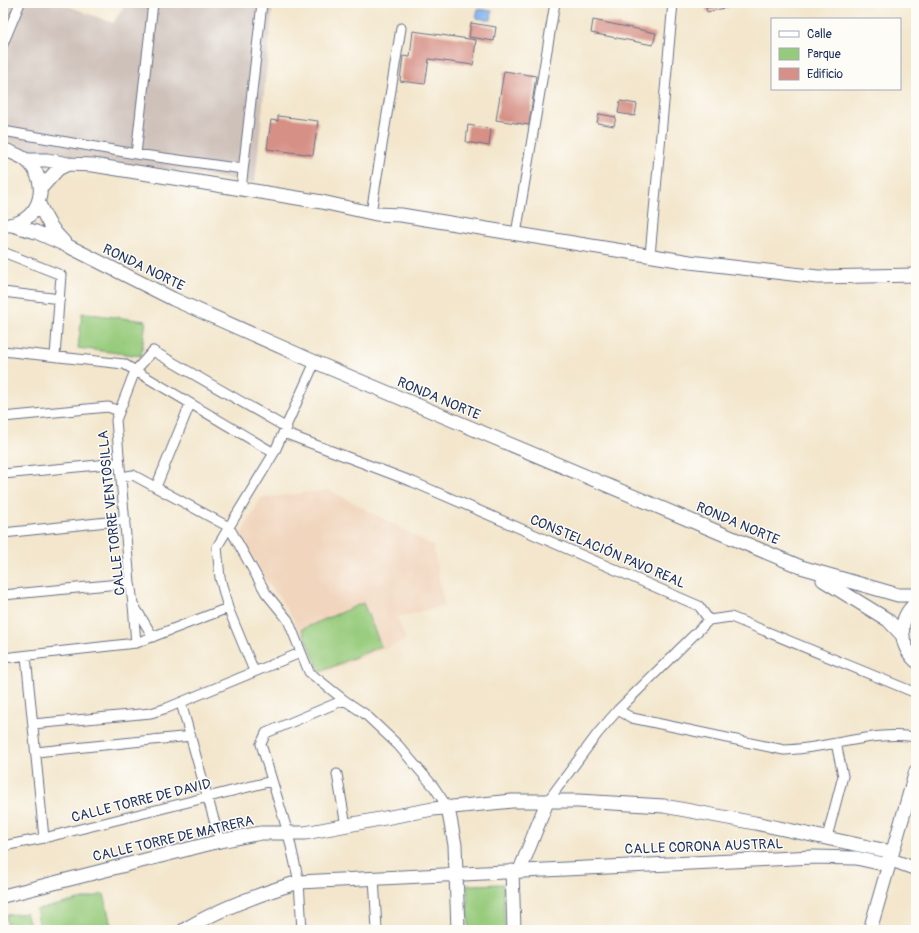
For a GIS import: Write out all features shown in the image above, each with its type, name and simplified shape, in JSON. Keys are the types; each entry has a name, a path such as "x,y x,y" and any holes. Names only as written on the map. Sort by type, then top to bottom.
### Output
{"street":[{"path":"3,44 20,3"},
{"path":"136,154 153,3"},
{"path":"241,189 262,3"},
{"path":"516,234 555,3"},
{"path":"650,255 673,3"},
{"path":"371,213 401,28"},
{"path":"3,131 136,154 243,169"},
{"path":"3,149 26,160 47,160 68,164 93,165 322,202 371,213 400,215 650,255 818,277 916,275"},
{"path":"7,225 24,219 39,204 41,188 37,176 26,160"},
{"path":"41,188 58,169 68,164"},
{"name":"RONDA NORTE","path":"39,204 55,234 70,247"},
{"name":"RONDA NORTE","path":"7,225 36,232 70,247 173,299 315,362 801,567 898,595 916,595"},
{"path":"3,252 61,275 55,356"},
{"path":"3,292 60,299"},
{"path":"3,351 124,364 274,453"},
{"name":"CONSTELACIÓN PAVO REAL","path":"135,371 154,351 285,431 413,482 699,606 709,620"},
{"path":"254,671 228,608 220,578 217,547 274,453 315,362"},
{"name":"CALLE TORRE VENTOSILLA","path":"135,371 116,420 119,463 126,520 130,583 135,607 153,637"},
{"path":"156,487 190,404"},
{"path":"3,417 108,407 119,411"},
{"path":"3,474 119,463"},
{"path":"121,477 133,475 229,527 266,592 288,620 300,653 309,672 344,700 365,714 398,745 434,787 448,808 454,845 458,930"},
{"path":"3,533 126,520"},
{"name":"RONDA NORTE","path":"801,567 888,620 902,635 908,653 916,661"},
{"path":"3,595 130,583"},
{"path":"902,635 906,615 916,603"},
{"name":"CALLE TORRE VENTOSILLA","path":"135,607 133,619 136,643"},
{"path":"3,658 136,643 228,608"},
{"path":"514,930 516,871 547,802 594,738 618,710 709,620 731,617 916,693"},
{"path":"33,724 150,713 181,703 254,671 260,671 300,653"},
{"path":"26,656 44,838"},
{"path":"302,930 299,882 288,834 261,744 266,733 344,700"},
{"path":"181,703 220,841"},
{"path":"618,710 632,718 784,750 805,750 872,736 900,734 916,737"},
{"path":"36,752 191,736"},
{"path":"827,837 843,776 836,743"},
{"path":"870,930 916,772"},
{"path":"337,774 346,826"},
{"name":"CALLE TORRE DE DAVID","path":"3,846 44,838 272,781"},
{"name":"CALLE CORONA AUSTRAL","path":"448,808 512,801 578,801 664,806 827,837 890,859"},
{"name":"CALLE TORRE DE MATRERA","path":"3,896 220,841 261,833 305,833 433,809 448,808"},
{"name":"CALLE TORRE DE DAVID","path":"3,841 15,844"},
{"name":"CALLE CORONA AUSTRAL","path":"184,930 221,910 253,896 299,882 455,873 813,857 890,859"},
{"path":"890,859 916,869"},
{"path":"374,877 377,930"}],"shaded area":[{"path":"3,3 60,3 113,23 126,3 273,3 255,183 31,150 3,139"},
{"path":"330,490 433,546 444,606 397,617 406,640 322,674 316,670 311,662 292,617 279,597 268,584 241,534 261,498"}],"green space":[{"path":"82,313 146,321 141,356 78,348"},
{"path":"363,603 381,646 320,672 302,629"},
{"path":"503,884 505,930 469,930 467,885"},
{"path":"104,894 112,930 41,930 36,910"},
{"path":"26,913 32,930 8,930 6,915"}],"water":[{"path":"478,9 492,11 491,20 476,18"}],"building":[{"path":"705,3 729,3 729,7 707,12"},
{"path":"593,20 656,33 653,45 591,33"},
{"path":"471,23 496,27 494,41 469,37"},
{"path":"413,31 476,40 473,65 429,59 425,84 400,81 403,56 410,57"},
{"path":"504,71 536,76 529,125 496,120"},
{"path":"620,101 637,104 635,116 618,113"},
{"path":"599,114 616,117 614,126 597,123"},
{"path":"278,116 318,121 313,155 267,149 271,120 278,121"},
{"path":"468,125 491,129 489,146 466,142"}]}
